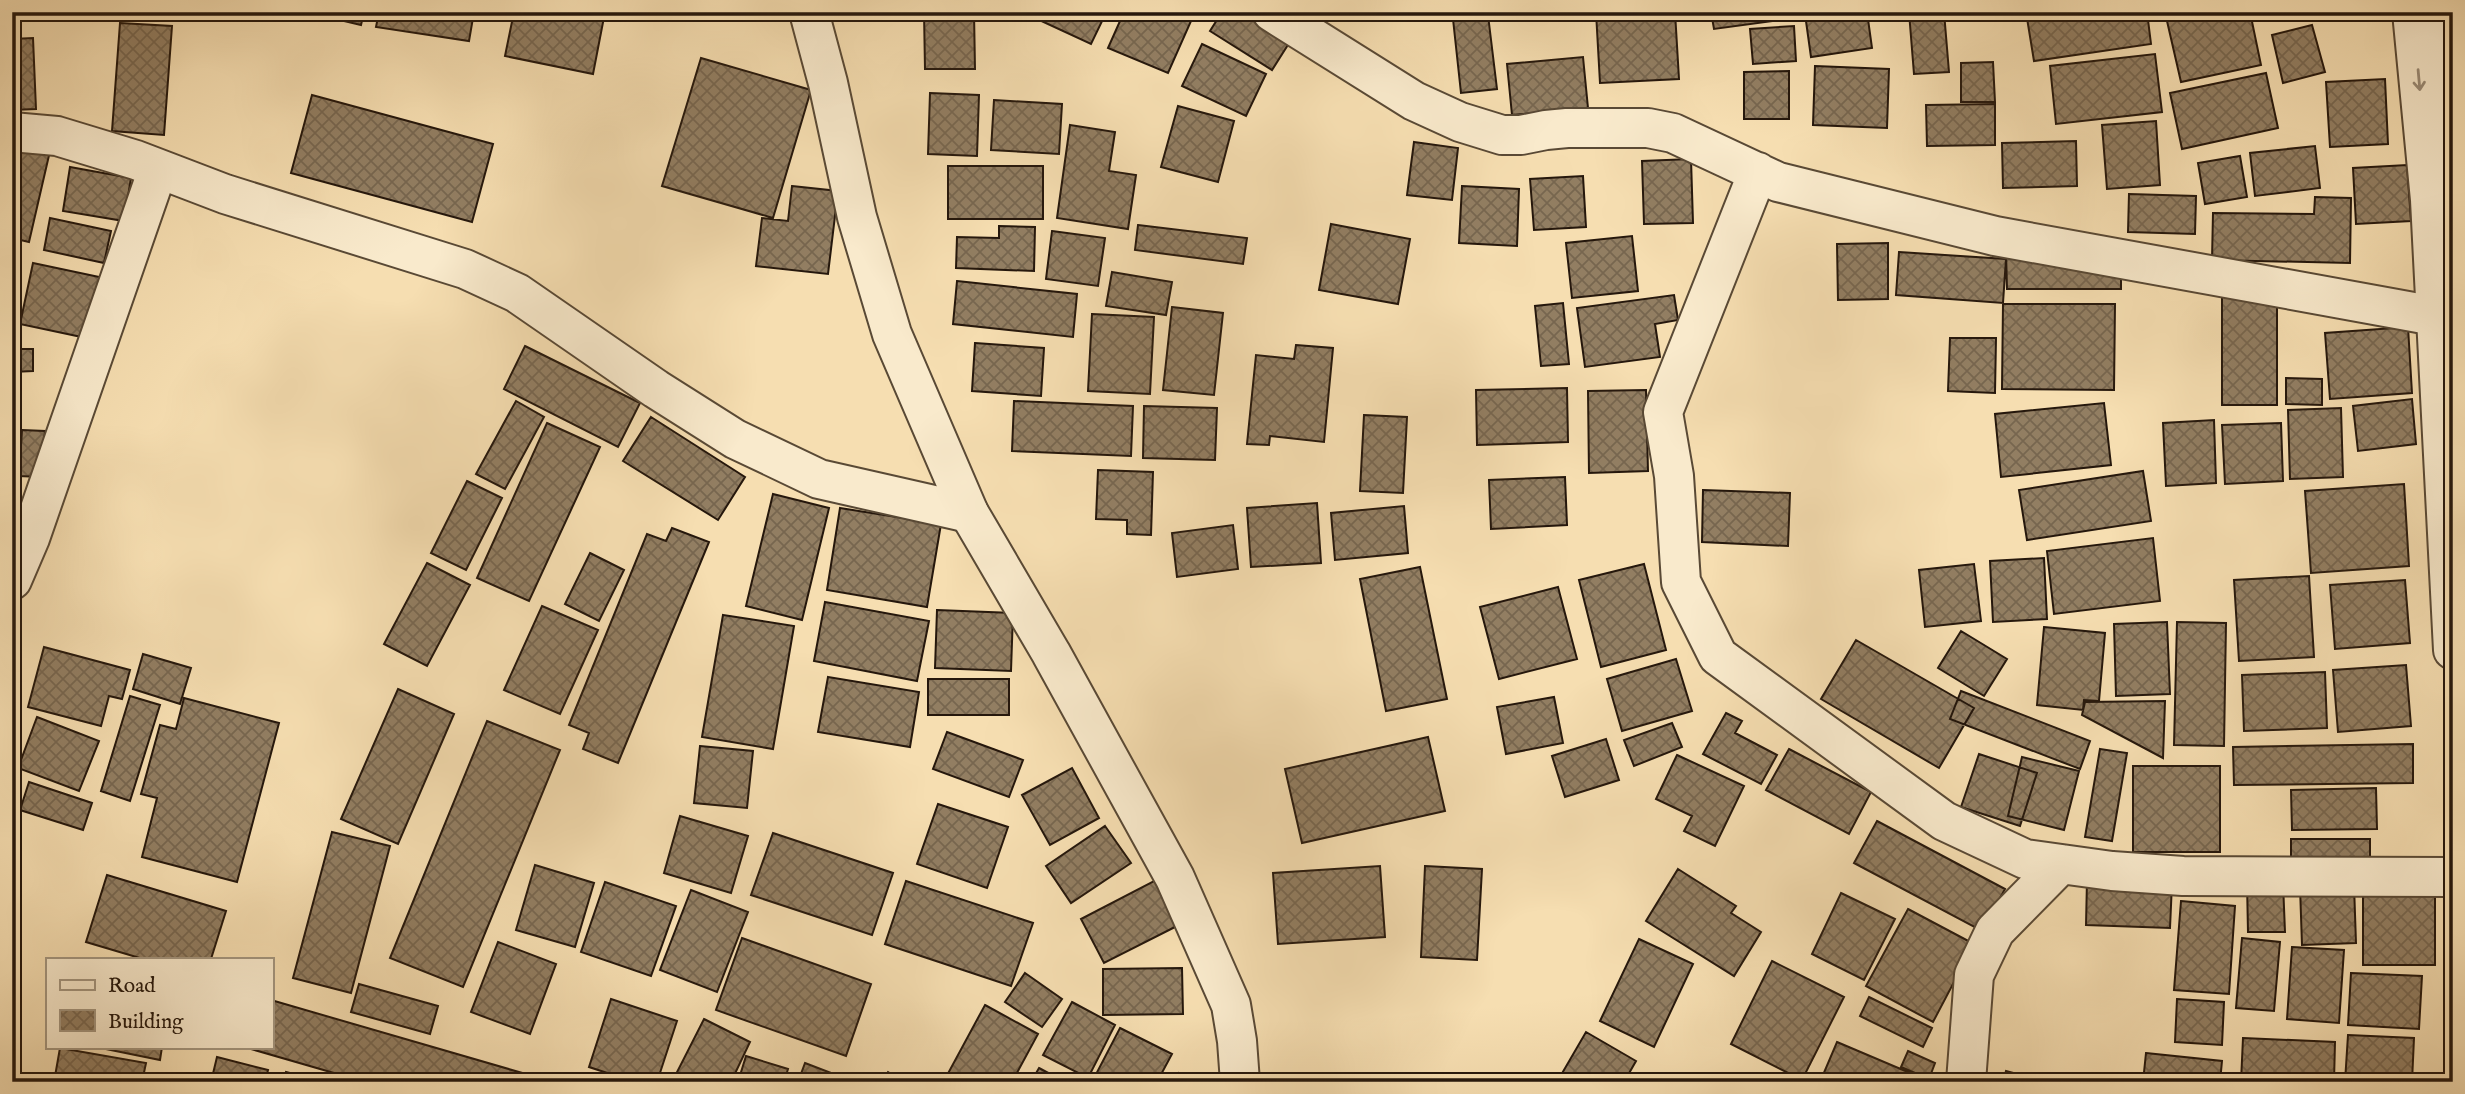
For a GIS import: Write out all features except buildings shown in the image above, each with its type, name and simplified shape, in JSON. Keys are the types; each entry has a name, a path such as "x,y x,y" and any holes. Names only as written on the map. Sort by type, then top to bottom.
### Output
{"street":[{"path":"809,12 828,83 857,217 892,334 969,513 1051,653 1175,878 1231,1004 1240,1082"},
{"path":"1272,12 1413,101 1460,122 1502,135 1567,128 1648,128 1673,132 1778,182 1995,236 2435,316"},
{"path":"2412,12 2430,200 2435,316 2448,460 2453,650"},
{"path":"2443,12 2453,132"},
{"path":"12,132 57,136 225,194 465,269 517,293 656,389 735,439 819,478 969,513"},
{"path":"12,580 30,538 158,169"},
{"path":"1758,172 1663,412 1674,475 1681,582 1718,656 1944,821 2025,859 2112,871 2183,876 2453,877"},
{"path":"1966,1082 1974,975 1995,930 2062,864"}]}
